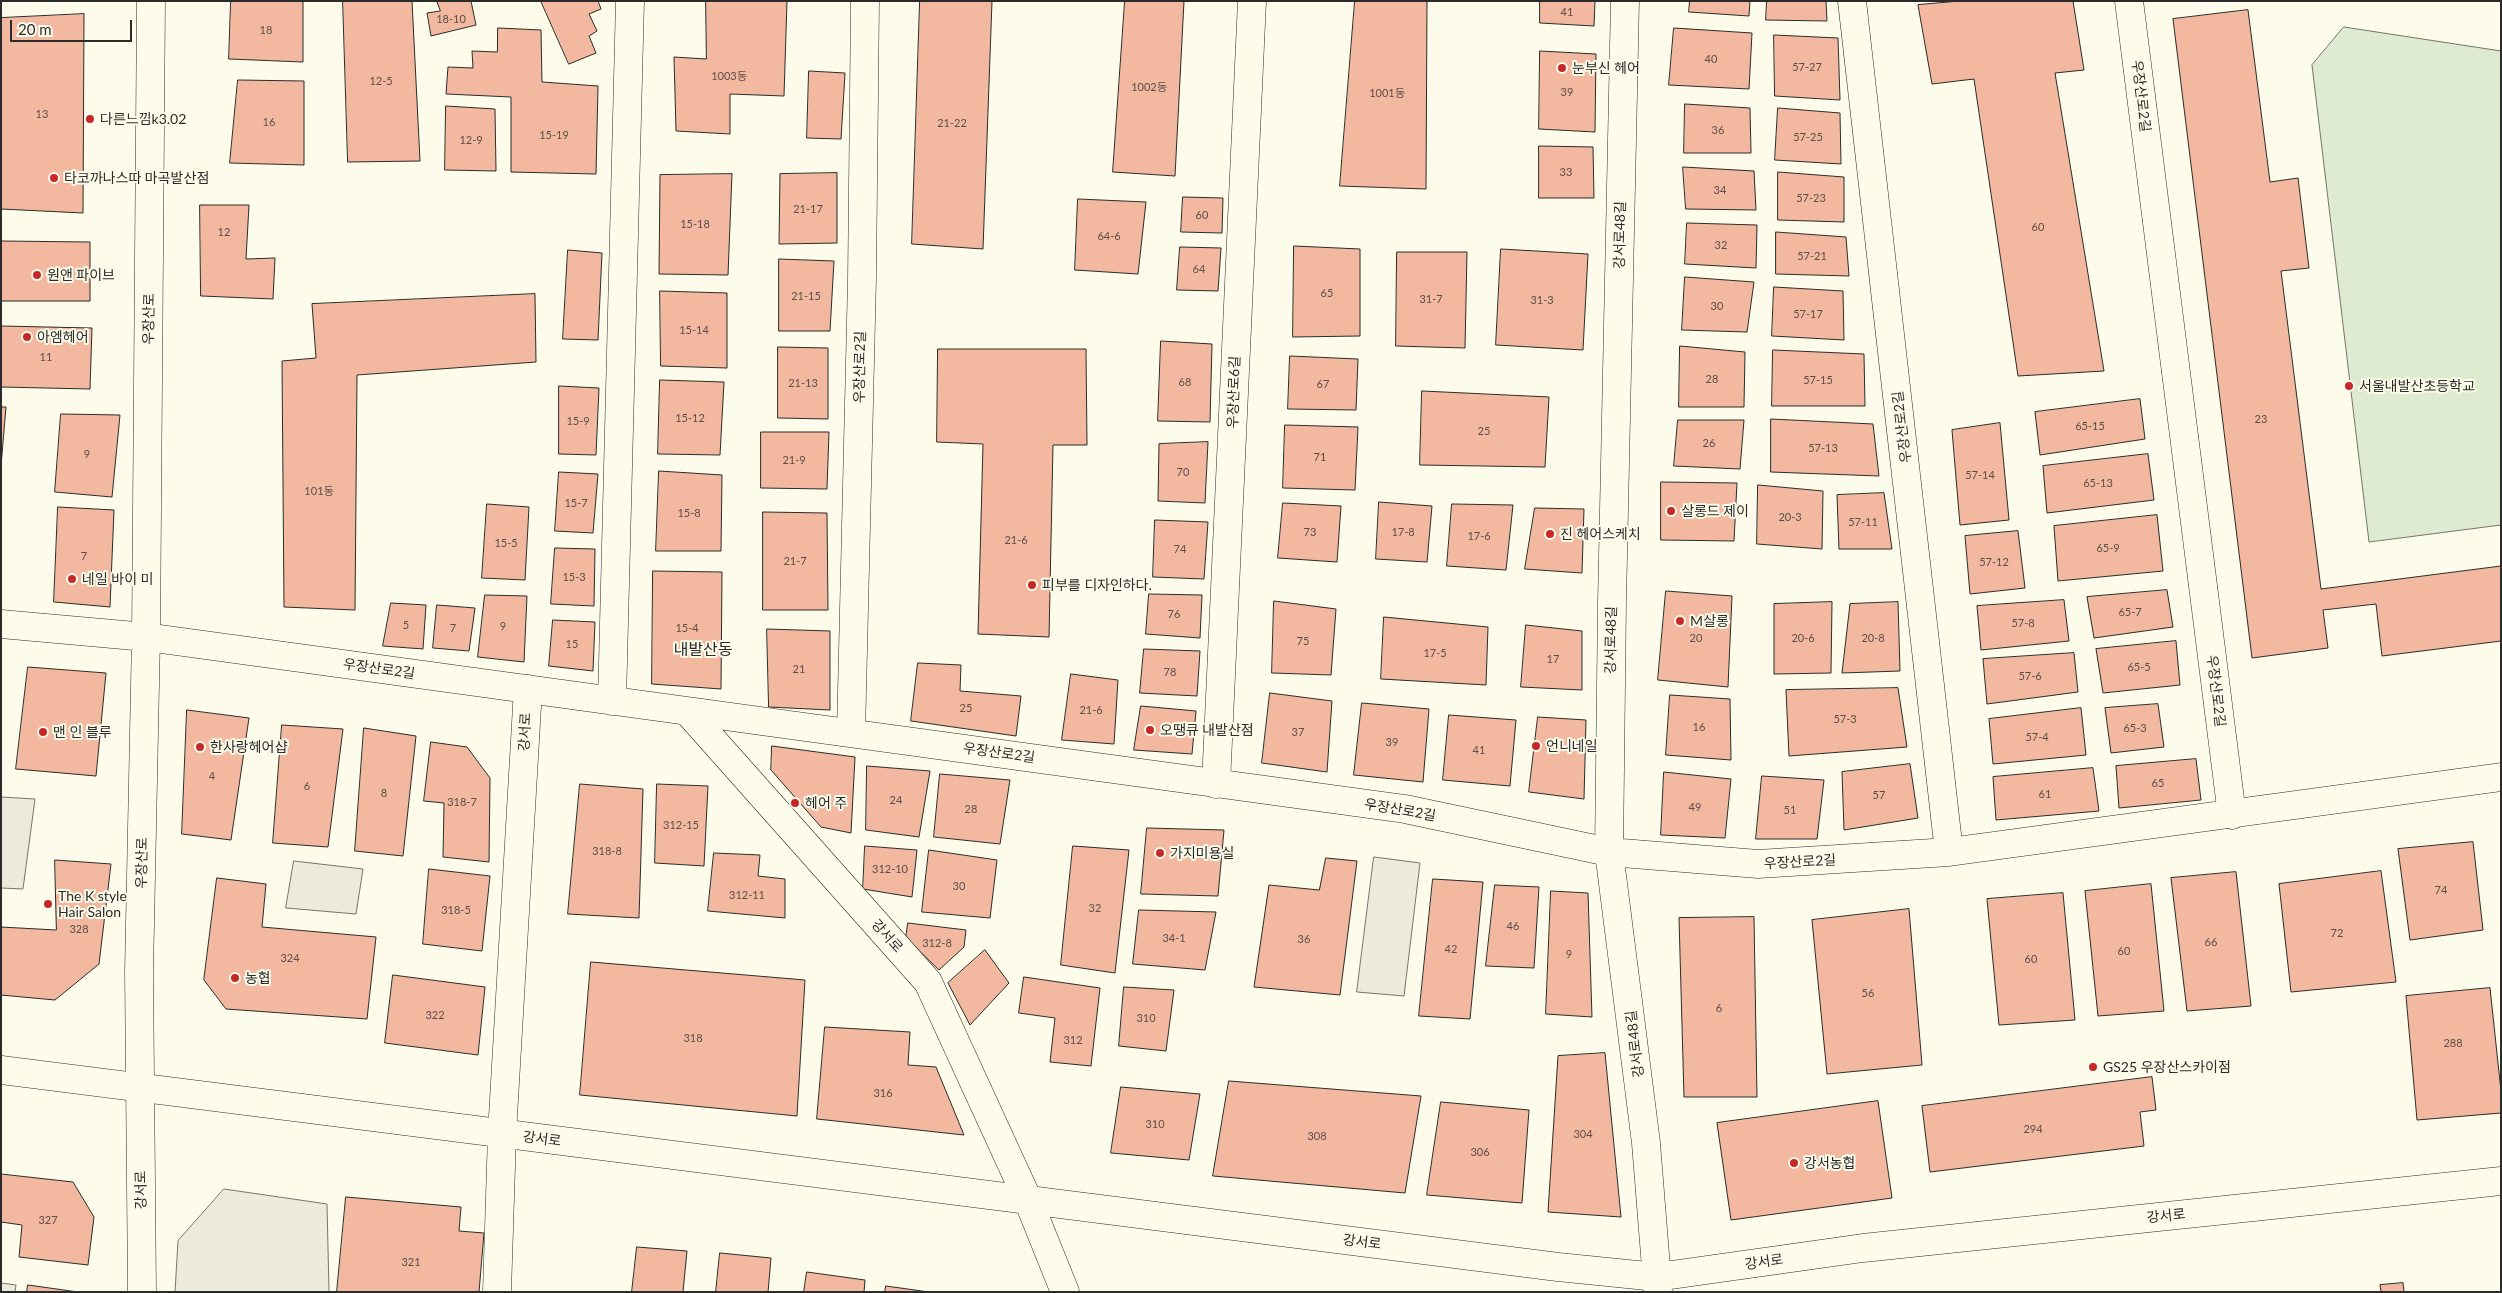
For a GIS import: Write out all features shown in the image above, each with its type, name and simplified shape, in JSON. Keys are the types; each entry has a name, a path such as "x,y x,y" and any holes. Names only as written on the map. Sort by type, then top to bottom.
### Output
{"street":[{"name":"우장산로","path":"139,1089 146,637 151,1"},
{"path":"612,701 630,1"},
{"name":"우장산로2길","path":"851,734 862,279 865,1"},
{"name":"우장산로6길","path":"1216,784 1252,1"},
{"name":"강서로48길","path":"1625,1 1612,602 1609,852 1644,1123 1658,1284"},
{"name":"우장산로2길","path":"1852,1 1949,852"},
{"name":"우장산로2길","path":"2129,1 2232,815"},
{"path":"1,624 146,637"},
{"name":"우장산로2길","path":"146,637 1405,809 1609,852 1758,864 1949,852 2501,777"},
{"name":"강서로","path":"497,1292 502,1134 528,689"},
{"name":"강서로","path":"687,711 928,982 1028,1200 1064,1292"},
{"name":"강서로","path":"1,1070 139,1089 1558,1267 1658,1284 1863,1248 2501,1181"},
{"name":"강서로","path":"139,1089 142,1292"}],"green space":[{"path":"2344,27 2501,51 2501,525 2369,542 2312,65"}],"shaded area":[{"path":"1,797 35,799 23,889 1,888"},
{"path":"1374,857 1420,863 1404,996 1357,992"},
{"path":"294,861 363,869 356,914 286,908"},
{"path":"224,1189 327,1204 329,1292 175,1292 178,1241"},
{"path":"1,1283 16,1285 15,1292 1,1292"}],"building":[{"path":"231,1 303,1 303,62 229,59"},
{"path":"343,1 412,1 420,161 348,162"},
{"path":"437,1 471,1 476,25 431,36 427,13 440,11"},
{"path":"541,1 598,1 601,9 589,14 597,31 589,36 596,53 569,64"},
{"path":"706,1 787,1 784,96 730,94 730,134 676,131 674,57 706,59"},
{"path":"920,1 992,1 983,249 912,244"},
{"path":"1125,1 1184,1 1175,176 1113,172"},
{"path":"1355,1 1427,1 1426,189 1340,186"},
{"path":"1540,1 1595,1 1594,26 1540,23"},
{"path":"1690,1 1750,1 1749,16 1689,12"},
{"path":"1767,1 1826,1 1827,21 1766,20"},
{"path":"1960,1 2073,1 2084,70 2055,73 2104,371 2018,376 1974,79 1932,84 1918,5"},
{"path":"2248,10 2270,182 2298,178 2309,268 2281,271 2321,589 2501,566 2501,641 2382,656 2376,604 2323,610 2328,648 2252,658 2173,19"},
{"path":"84,14 83,213 1,209 1,18"},
{"path":"498,28 541,30 542,82 598,86 596,174 511,172 511,97 446,94 448,67 473,68 472,51 497,52"},
{"path":"1674,28 1752,33 1749,89 1669,85"},
{"path":"1774,35 1838,38 1840,100 1775,96"},
{"path":"1540,51 1596,54 1595,132 1539,129"},
{"path":"809,71 845,73 841,139 807,138"},
{"path":"238,80 304,81 304,165 230,163"},
{"path":"1685,104 1750,108 1751,153 1684,153"},
{"path":"446,106 495,109 496,171 445,170"},
{"path":"1778,108 1840,113 1841,164 1775,160"},
{"path":"1539,146 1593,147 1594,198 1539,198"},
{"path":"1683,167 1754,171 1756,210 1686,209"},
{"path":"1778,172 1844,177 1844,222 1778,220"},
{"path":"837,173 837,243 779,244 780,174"},
{"path":"732,174 728,275 659,274 660,175"},
{"path":"1183,197 1223,198 1222,233 1181,232"},
{"path":"1078,199 1146,202 1138,274 1075,270"},
{"path":"200,205 249,205 246,259 275,258 273,299 201,296"},
{"path":"1687,223 1757,225 1756,268 1685,264"},
{"path":"1776,232 1846,237 1849,276 1776,274"},
{"path":"1,241 90,242 90,301 1,301"},
{"path":"1294,246 1360,249 1360,336 1293,337"},
{"path":"1180,247 1221,248 1218,291 1177,290"},
{"path":"1501,249 1588,254 1583,350 1496,345"},
{"path":"568,250 602,253 598,340 563,339"},
{"path":"1397,252 1467,252 1465,348 1396,346"},
{"path":"779,259 834,261 830,331 779,331"},
{"path":"1685,277 1754,282 1747,332 1682,330"},
{"path":"1774,287 1843,291 1844,340 1772,336"},
{"path":"660,291 727,293 727,368 661,366"},
{"path":"535,294 536,362 357,375 355,610 284,607 282,361 316,358 312,304"},
{"path":"1,326 92,328 90,389 1,387"},
{"path":"1161,341 1212,344 1210,422 1158,421"},
{"path":"1680,346 1745,352 1744,407 1679,407"},
{"path":"778,347 828,348 828,419 778,418"},
{"path":"938,349 1086,349 1087,445 1053,445 1049,637 978,634 983,444 937,442"},
{"path":"1773,350 1864,354 1865,406 1772,406"},
{"path":"1290,356 1358,359 1356,410 1288,409"},
{"path":"660,380 724,382 720,455 658,454"},
{"path":"559,386 599,388 596,455 559,454"},
{"path":"1422,391 1549,397 1545,467 1420,465"},
{"path":"2140,399 2145,439 2040,455 2035,412"},
{"path":"1,407 6,407 1,466"},
{"path":"61,414 120,415 112,497 55,492"},
{"path":"1771,419 1873,424 1879,476 1771,472"},
{"path":"1678,420 1744,420 1740,469 1674,466"},
{"path":"2000,423 2009,520 1960,525 1952,430"},
{"path":"1285,425 1358,427 1355,490 1283,488"},
{"path":"761,432 829,432 827,489 761,488"},
{"path":"1208,442 1205,503 1158,501 1159,444"},
{"path":"2148,454 2154,500 2047,513 2043,466"},
{"path":"659,471 722,475 721,551 656,551"},
{"path":"559,472 598,474 593,533 555,531"},
{"path":"1661,482 1737,483 1734,541 1661,540"},
{"path":"1758,485 1823,491 1822,549 1757,544"},
{"path":"1884,493 1892,549 1839,549 1837,495"},
{"path":"1379,502 1432,506 1427,562 1376,559"},
{"path":"1283,503 1341,506 1337,562 1278,558"},
{"path":"487,504 529,507 525,580 482,578"},
{"path":"1452,504 1513,505 1506,570 1447,566"},
{"path":"58,507 114,510 110,607 54,602"},
{"path":"1535,508 1584,509 1582,573 1525,569"},
{"path":"763,512 827,513 828,610 763,610"},
{"path":"2157,515 2163,571 2058,581 2054,526"},
{"path":"1155,520 1208,522 1204,579 1153,577"},
{"path":"2018,531 2025,588 1970,594 1965,536"},
{"path":"555,548 595,549 594,606 551,604"},
{"path":"653,571 722,572 721,689 652,684"},
{"path":"2167,590 2173,627 2094,638 2087,597"},
{"path":"1666,591 1732,596 1728,687 1658,680"},
{"path":"1149,594 1202,595 1200,638 1146,634"},
{"path":"485,595 527,596 524,662 478,657"},
{"path":"2064,600 2069,641 1981,650 1977,606"},
{"path":"1274,601 1336,609 1331,675 1272,673"},
{"path":"1832,602 1831,673 1774,674 1774,604"},
{"path":"1898,602 1900,671 1842,673 1850,604"},
{"path":"391,603 426,605 423,649 383,646"},
{"path":"437,605 475,608 469,651 433,648"},
{"path":"1384,617 1488,627 1486,685 1381,679"},
{"path":"553,620 595,622 593,671 549,666"},
{"path":"1526,625 1582,631 1582,690 1521,687"},
{"path":"767,629 830,631 830,710 769,707"},
{"path":"2176,641 2180,685 2103,693 2096,649"},
{"path":"1144,649 1200,651 1197,696 1140,693"},
{"path":"2074,653 2078,692 1987,704 1983,659"},
{"path":"918,663 961,665 960,691 1021,696 1016,736 911,721"},
{"path":"28,667 106,673 96,776 16,769"},
{"path":"1071,674 1118,680 1114,744 1062,740"},
{"path":"1898,688 1907,747 1789,756 1786,690"},
{"path":"1270,693 1332,701 1327,772 1262,763"},
{"path":"1670,695 1730,699 1731,760 1666,755"},
{"path":"1362,703 1429,709 1423,782 1354,775"},
{"path":"2158,704 2164,747 2111,753 2105,708"},
{"path":"1141,706 1196,711 1192,754 1134,750"},
{"path":"2081,708 2086,755 1993,764 1989,719"},
{"path":"187,710 249,718 231,840 182,834"},
{"path":"1449,715 1516,720 1510,786 1443,780"},
{"path":"1538,717 1586,720 1584,799 1529,792"},
{"path":"282,725 343,729 328,847 273,843"},
{"path":"364,728 416,736 403,856 355,851"},
{"path":"431,742 467,747 490,778 489,862 443,857 444,803 424,801"},
{"path":"772,746 855,757 851,833 821,827 771,770"},
{"path":"2196,759 2201,800 2119,808 2116,766"},
{"path":"1910,764 1918,818 1844,830 1842,772"},
{"path":"867,766 930,771 919,837 866,830"},
{"path":"2093,768 2099,811 1996,820 1993,777"},
{"path":"1664,772 1731,779 1725,838 1661,835"},
{"path":"940,774 1010,780 1000,844 934,837"},
{"path":"1762,776 1824,780 1817,839 1756,839"},
{"path":"580,784 643,789 639,918 568,914"},
{"path":"657,784 708,786 704,866 655,863"},
{"path":"1147,828 1224,830 1218,896 1141,894"},
{"path":"2473,842 2483,930 2410,940 2398,849"},
{"path":"865,846 917,850 912,897 863,889"},
{"path":"1073,846 1129,850 1115,973 1061,965"},
{"path":"929,850 997,860 990,918 922,912"},
{"path":"714,853 760,855 758,876 785,879 785,918 708,911"},
{"path":"1326,858 1357,861 1340,995 1254,987 1269,885 1319,890"},
{"path":"55,860 111,864 99,964 55,1000 1,995 1,927 56,930"},
{"path":"429,869 490,876 482,951 423,944"},
{"path":"2381,871 2396,982 2291,992 2279,884"},
{"path":"2236,872 2251,1006 2187,1011 2171,878"},
{"path":"217,878 266,884 262,927 376,937 367,1019 226,1009 204,980"},
{"path":"1433,879 1483,882 1470,1019 1419,1016"},
{"path":"2151,884 2164,1011 2098,1016 2085,891"},
{"path":"1495,885 1539,887 1534,968 1486,966"},
{"path":"1551,891 1588,893 1592,1017 1546,1014"},
{"path":"2063,893 2075,1020 1999,1025 1987,899"},
{"path":"1909,909 1922,1065 1827,1074 1812,920"},
{"path":"1139,910 1216,912 1205,970 1133,964"},
{"path":"1754,917 1757,1097 1684,1097 1679,918"},
{"path":"908,923 966,930 964,947 939,970 906,938"},
{"path":"985,950 1009,983 970,1025 948,983"},
{"path":"591,962 805,980 797,1116 580,1095"},
{"path":"393,975 485,987 478,1055 385,1043"},
{"path":"1024,977 1100,988 1091,1066 1050,1062 1055,1018 1019,1013"},
{"path":"1124,987 1174,990 1166,1051 1119,1046"},
{"path":"2490,988 2501,1091 2501,1113 2417,1120 2406,996"},
{"path":"825,1027 910,1032 908,1065 936,1067 964,1135 817,1119"},
{"path":"1605,1053 1621,1217 1548,1212 1558,1056"},
{"path":"2152,1077 2156,1110 2140,1112 2144,1146 1930,1172 1922,1106"},
{"path":"1229,1081 1421,1096 1405,1193 1213,1176"},
{"path":"1121,1087 1200,1094 1189,1160 1111,1153"},
{"path":"1878,1101 1892,1198 1731,1220 1717,1123"},
{"path":"1441,1102 1529,1110 1522,1203 1427,1195"},
{"path":"1,1174 73,1182 94,1217 88,1265 19,1257 22,1225 1,1222"},
{"path":"346,1197 461,1207 459,1231 484,1233 479,1292 337,1292"},
{"path":"637,1247 687,1251 683,1292 632,1292"},
{"path":"720,1253 771,1258 768,1292 716,1292"},
{"path":"807,1272 865,1280 864,1292 804,1292"},
{"path":"2403,1283 2404,1292 2381,1292 2380,1285"},
{"path":"28,1285 78,1292 27,1292"},
{"path":"886,1286 929,1292 885,1292"}],"place":[{"name":"눈부신 헤어","path":"1562,68"},
{"name":"다른느낌k3.02","path":"90,119"},
{"name":"타코까나스따 마곡발산점","path":"54,178"},
{"name":"원앤 파이브","path":"37,275"},
{"name":"아엠헤어","path":"27,337"},
{"name":"서울내발산초등학교","path":"2349,386"},
{"name":"살롱드 제이","path":"1671,511"},
{"name":"진 헤어스케치","path":"1550,534"},
{"name":"네일 바이 미","path":"72,579"},
{"name":"피부를 디자인하다.","path":"1032,585"},
{"name":"M살롱","path":"1680,621"},
{"name":"오땡큐 내발산점","path":"1150,730"},
{"name":"맨 인 블루","path":"43,732"},
{"name":"언니네일","path":"1536,746"},
{"name":"한사랑헤어샵","path":"200,747"},
{"name":"헤어 주","path":"795,803"},
{"name":"가지미용실","path":"1160,853"},
{"name":"The K style Hair Salon","path":"48,904"},
{"name":"농협","path":"235,978"},
{"name":"GS25 우장산스카이점","path":"2093,1067"},
{"name":"강서농협","path":"1794,1163"}],"district":[{"name":"내발산동","path":"703,650"}]}
